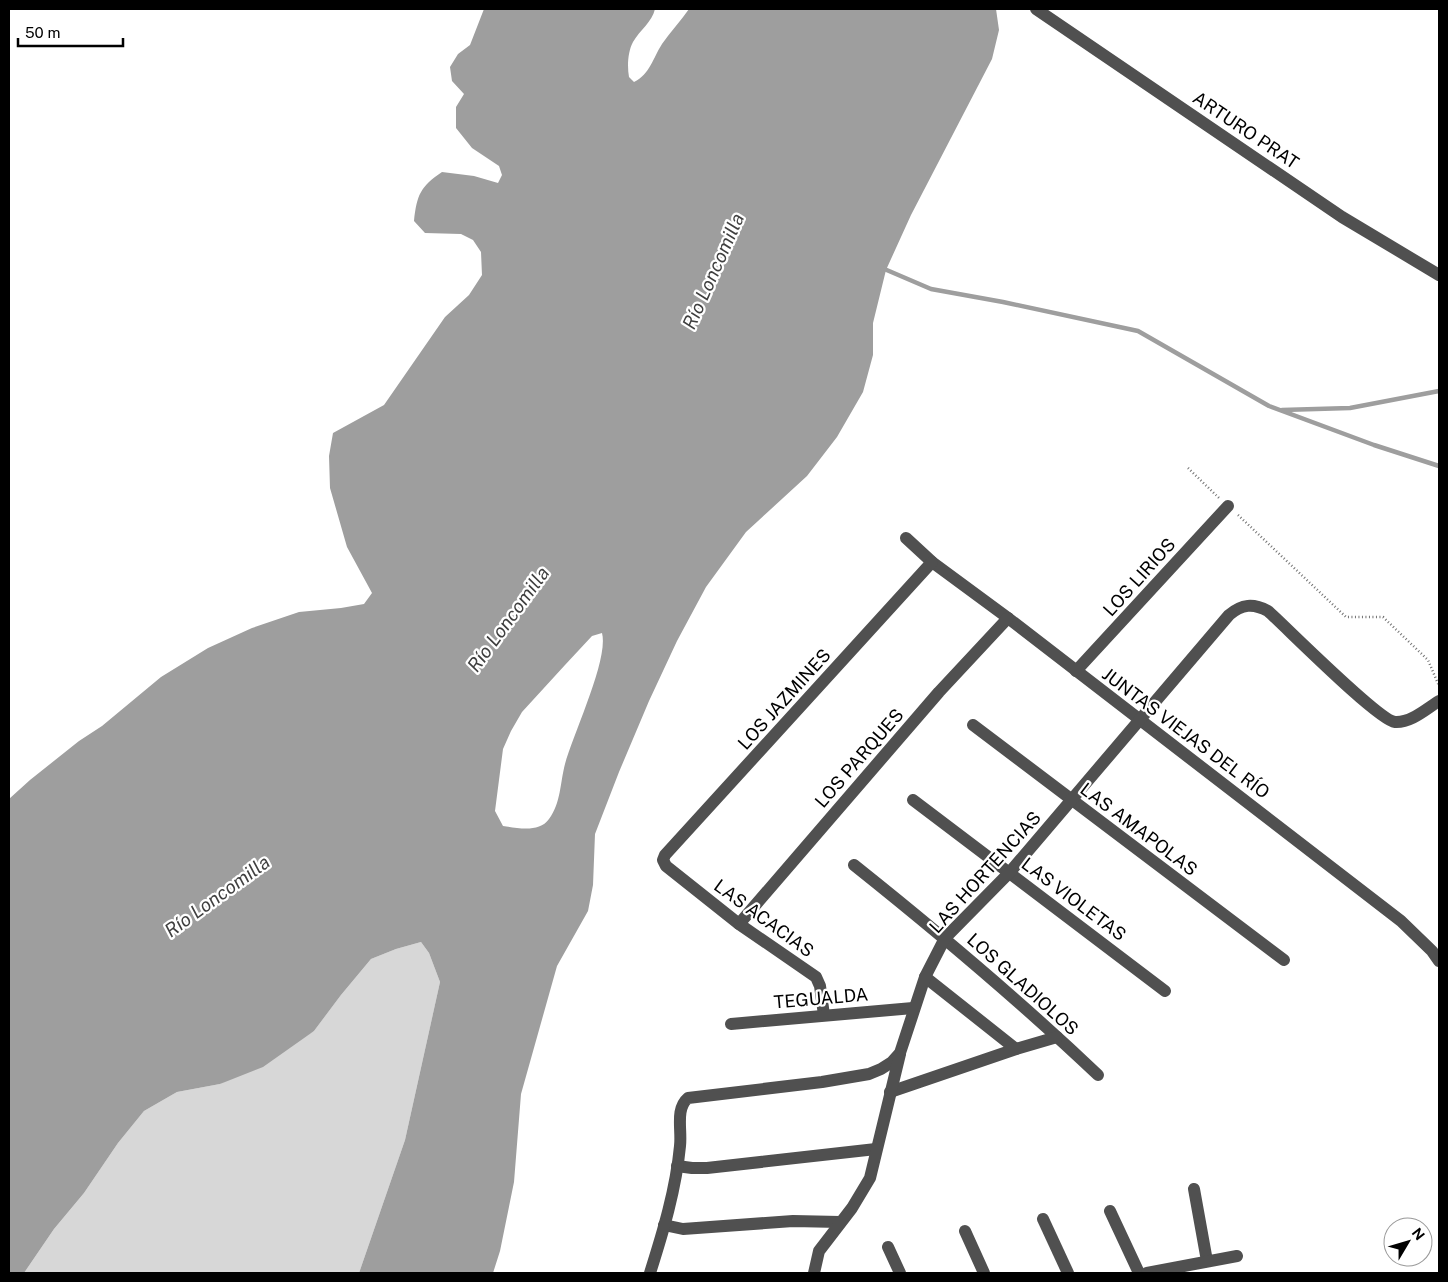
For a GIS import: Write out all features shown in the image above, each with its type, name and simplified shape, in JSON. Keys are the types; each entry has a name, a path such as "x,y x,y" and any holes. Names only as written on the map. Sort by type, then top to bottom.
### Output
{"street":[{"name":"ARTURO PRAT","path":"1036,9 1342,217 1439,275"},
{"name":"LOS LIRIOS","path":"1076,671 1228,506"},
{"name":"JUNTAS VIEJAS DEL RÍO","path":"906,538 932,562 1008,618 1401,921 1432,951 1439,961"},
{"name":"LOS JAZMINES","path":"663,860 665,855 932,562"},
{"name":"LAS HORTENCIAS","path":"815,1269 819,1250 852,1208 870,1178 890,1092 913,1008 925,977 945,938 1010,872 1229,615 1236,609 1250,605 1268,611 1365,702 1386,719 1395,722 1412,718 1439,701"},
{"name":"LOS PARQUES","path":"739,924 939,692 1008,618"},
{"name":"LAS AMAPOLAS","path":"973,725 1284,960"},
{"name":"LAS VIOLETAS","path":"913,800 1165,991"},
{"name":"LAS ACACIAS","path":"663,860 666,866 739,924 816,978 820,986 824,1015"},
{"name":"LOS GLADIOLOS","path":"854,865 945,938 1057,1036 1098,1075"},
{"path":"925,977 1016,1049"},
{"name":"TEGUALDA","path":"731,1024 913,1008"},
{"path":"890,1092 1057,1036"},
{"path":"650,1273 664,1225 677,1166 681,1112 683,1103 688,1098 822,1082 869,1074 887,1066 900,1053"},
{"path":"677,1166 706,1168 876,1149"},
{"path":"1194,1189 1207,1261"},
{"path":"1110,1211 1139,1273"},
{"path":"1043,1219 1068,1273"},
{"path":"664,1225 683,1229 792,1221 840,1222"},
{"path":"965,1231 984,1273"},
{"path":"888,1246 900,1273"},
{"path":"1146,1273 1237,1256"}],"path":[{"path":"1188,468 1346,617 1383,616 1428,660 1439,686"}],"shaded area":[{"path":"421,942 429,953 440,982 405,1140 359,1273 24,1273 54,1229 84,1193 118,1143 144,1111 177,1092 220,1084 314,1031 371,959"}],"water":[{"name":"Río Loncomilla","path":"484,9 655,9 651,18 633,42 630,50 628,73 634,82 648,70 662,44 689,9 996,9 999,30 992,59 911,215 886,270 873,323 873,355 863,392 837,437 807,476 746,532 706,587 677,641 619,772 595,834 593,885 588,911 557,966 521,1094 514,1182 500,1251 493,1273 359,1273 405,1140 440,982 429,953 421,942 371,959 314,1031 263,1067 220,1084 177,1092 144,1111 118,1143 84,1193 54,1229 24,1273 9,1273 9,799 30,780 79,741 102,726 161,677 208,648 252,628 299,612 364,604 372,593 347,547 330,488 329,456 333,433 384,405 445,317 469,295 482,275 481,252 473,240 461,234 425,233 414,221 418,198 421,192 429,182 442,172 474,176 498,183 502,175 499,166 472,148 456,128 456,107 464,94 452,81 450,67 458,54 470,45","holes":["602,633 603,645 589,697 565,764 558,800 553,813 545,823 534,828 503,826 495,811 503,749 511,731 522,712 592,636"]}],"waterway":[{"path":"882,268 931,289 1003,302 1138,331 1269,406 1374,445 1439,466"},
{"path":"1282,410 1350,408 1439,391"}]}
